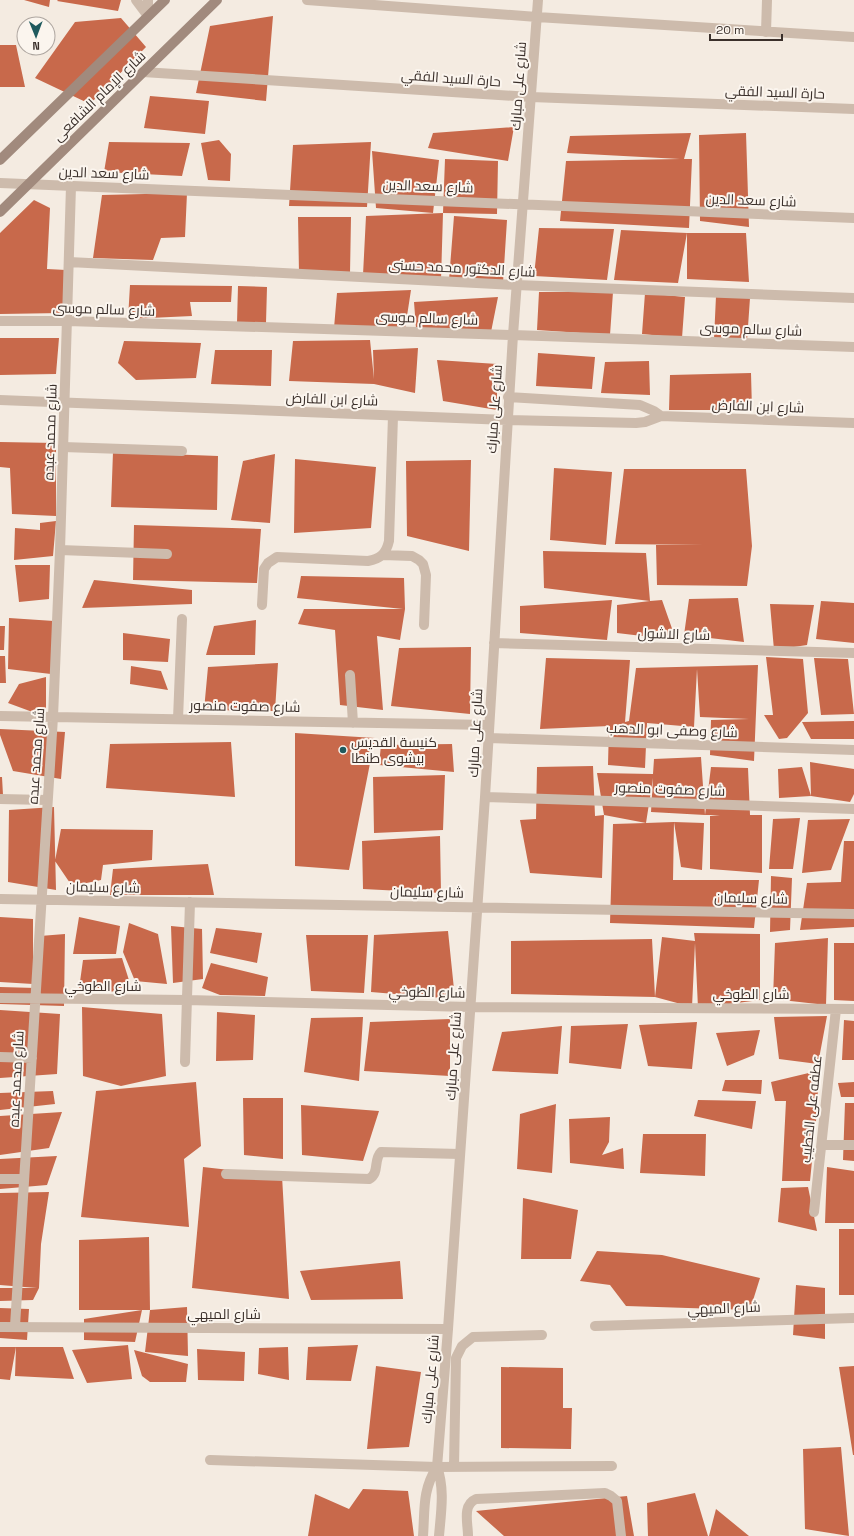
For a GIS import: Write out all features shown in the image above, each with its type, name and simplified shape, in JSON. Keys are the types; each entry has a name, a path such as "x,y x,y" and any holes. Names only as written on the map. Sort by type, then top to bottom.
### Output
{"main road":[{"name":"شارع الإمام الشافعى","path":"0,160 165,0"},
{"name":"شارع الإمام الشافعى","path":"0,212 217,0"}],"street":[{"path":"136,0 148,16"},
{"path":"148,0 148,16"},
{"path":"307,0 537,17 854,37"},
{"name":"شارع على مبارك","path":"439,1536 442,1484 437,1467 478,907 512,335 538,0"},
{"path":"766,32 767,0"},
{"name":"حارة السيد الفقي","path":"143,72 531,97 854,109"},
{"name":"شارع سعد الدين","path":"0,183 854,218"},
{"name":"شارع محمد عبده","path":"15,1326 53,717 64,447 71,186"},
{"name":"شارع الدكتور محمد حسنى","path":"69,262 516,285 854,298"},
{"name":"شارع سالم موسى","path":"0,320 854,347"},
{"name":"شارع ابن الفارض","path":"508,397 640,406 654,411 661,416"},
{"name":"شارع ابن الفارض","path":"0,400 507,420 636,423 646,422 661,416 854,423"},
{"path":"262,605 264,569 268,563 277,557 368,561 376,560 387,549 389,541 393,416"},
{"path":"64,447 182,451"},
{"path":"60,550 167,554"},
{"path":"382,555 412,556 416,557 423,564 426,575 424,625"},
{"path":"178,719 182,619"},
{"name":"شارع الاشول","path":"494,643 854,653"},
{"path":"350,674 353,723"},
{"name":"شارع صفوت منصور","path":"0,716 489,725"},
{"name":"شارع وصفى ابو الدهب","path":"489,738 854,750"},
{"name":"شارع صفوت منصور","path":"485,797 854,809"},
{"path":"0,799 47,800"},
{"name":"شارع سليمان","path":"0,899 854,914"},
{"path":"185,1062 190,902"},
{"name":"شارع الطوخي","path":"0,998 470,1006 854,1009"},
{"name":"عطفه على الخطيب","path":"814,1212 836,1009"},
{"path":"0,1057 32,1058"},
{"path":"822,1145 854,1145"},
{"path":"226,1174 369,1179 375,1174 377,1155 381,1152 460,1154"},
{"path":"0,1179 24,1179"},
{"name":"شارع الميهي","path":"595,1326 854,1318"},
{"name":"شارع الميهي","path":"0,1327 448,1329"},
{"path":"454,1467 456,1358 462,1346 473,1337 542,1335"},
{"path":"210,1460 437,1467 612,1466"},
{"name":"شارع على مبارك","path":"423,1536 426,1490 428,1482 437,1467"},
{"path":"468,1536 467,1506 471,1501 476,1499 605,1493 617,1501 621,1536"}],"building":[{"path":"24,0 50,0 49,7"},
{"path":"121,0 118,11 57,1"},
{"path":"273,16 266,101 196,93 210,26"},
{"path":"121,18 146,47 90,104 35,78 51,56 56,56 56,49 75,22"},
{"path":"0,45 16,45 16,56 18,56 25,87 0,87"},
{"path":"150,96 209,101 205,134 144,128"},
{"path":"514,127 508,161 428,148 433,133"},
{"path":"691,133 684,159 692,159 689,228 560,221 566,161 680,159 567,153 570,136"},
{"path":"746,133 749,227 700,221 699,135"},
{"path":"219,140 231,154 230,181 208,180 201,143"},
{"path":"109,142 190,143 182,176 104,172"},
{"path":"371,142 367,207 289,206 293,145"},
{"path":"372,151 439,160 433,213 376,208"},
{"path":"445,159 498,161 497,214 443,213"},
{"path":"187,193 185,237 161,238 153,260 93,258 102,195"},
{"path":"34,200 50,208 47,269 66,270 62,313 0,314 0,233"},
{"path":"443,213 441,280 363,275 366,216"},
{"path":"454,216 507,220 503,283 449,280"},
{"path":"298,217 351,217 350,274 299,273"},
{"path":"539,228 614,229 607,280 534,276"},
{"path":"621,230 687,233 678,283 614,280"},
{"path":"687,233 746,233 749,282 687,279"},
{"path":"130,285 232,286 231,302 190,302 192,316 128,319"},
{"path":"238,286 267,287 266,323 237,323"},
{"path":"411,290 405,329 334,328 337,293"},
{"path":"539,292 613,292 610,335 537,330"},
{"path":"645,293 685,297 682,338 642,334"},
{"path":"716,296 750,298 747,341 714,339"},
{"path":"498,297 491,332 416,328 414,302"},
{"path":"0,338 59,338 56,374 0,375"},
{"path":"370,340 374,379 373,350 418,348 415,393 374,384 289,381 293,341"},
{"path":"124,341 201,343 196,378 136,380 118,363"},
{"path":"215,350 272,350 271,386 211,384"},
{"path":"538,353 595,357 592,389 536,386"},
{"path":"437,360 497,364 497,410 443,401"},
{"path":"649,361 650,395 601,393 605,362"},
{"path":"751,373 752,410 669,410 670,375"},
{"path":"0,442 56,443 56,516 12,514 10,468 0,467"},
{"path":"113,452 218,456 217,510 111,507"},
{"path":"275,454 270,523 231,520 243,461"},
{"path":"295,459 376,467 371,528 294,533"},
{"path":"471,460 469,551 407,536 406,461"},
{"path":"554,468 612,472 606,545 550,540"},
{"path":"624,469 746,469 752,546 747,586 657,585 656,545 703,545 615,544"},
{"path":"56,521 53,556 14,560 15,528 40,530 40,523"},
{"path":"134,525 261,529 257,583 133,580"},
{"path":"543,551 646,553 650,601 544,588"},
{"path":"15,565 50,565 49,599 19,602"},
{"path":"301,576 404,578 405,609 400,640 377,636 383,710 340,705 335,630 298,624 304,609 403,609 297,598"},
{"path":"94,580 192,590 192,604 82,608"},
{"path":"738,598 744,642 684,635 689,599"},
{"path":"612,600 607,640 520,633 520,606"},
{"path":"662,600 676,640 617,633 617,605"},
{"path":"821,601 854,603 854,643 816,639"},
{"path":"770,604 814,605 807,645 774,650"},
{"path":"9,618 54,621 51,674 8,669"},
{"path":"256,620 255,655 206,655 214,626"},
{"path":"0,626 5,626 4,650 0,650"},
{"path":"123,633 170,639 168,662 123,660"},
{"path":"471,647 470,714 391,706 399,648"},
{"path":"0,656 5,656 6,683 0,683"},
{"path":"766,657 803,659 808,713 787,738 779,739 764,715 773,715"},
{"path":"546,658 630,660 625,722 629,721 636,668 758,665 754,761 710,755 711,720 749,719 700,717 697,669 694,727 647,723 645,768 608,765 609,726 540,729"},
{"path":"814,658 848,659 854,714 821,715"},
{"path":"278,663 275,711 204,710 208,667"},
{"path":"131,666 161,671 168,690 130,684"},
{"path":"46,677 46,717 8,703 19,684"},
{"path":"854,721 854,739 811,739 802,722"},
{"path":"0,729 65,732 61,779 13,771 0,735"},
{"path":"295,733 375,738 349,870 295,866"},
{"path":"231,742 235,797 106,788 110,744"},
{"path":"452,744 454,772 379,765 381,745"},
{"path":"701,757 705,815 651,812 653,778 646,823 604,815 597,773 653,774 654,759"},
{"path":"810,762 854,769 854,794 850,802 811,796"},
{"path":"593,766 595,816 604,815 602,878 530,873 520,820 536,819 537,767"},
{"path":"711,767 748,768 750,815 762,815 762,873 710,869 710,816 720,815 705,815"},
{"path":"802,767 811,796 779,798 778,769"},
{"path":"445,775 443,830 374,833 373,777"},
{"path":"0,777 2,777 3,795 0,795"},
{"path":"54,807 56,890 8,882 9,810"},
{"path":"800,818 793,869 769,869 773,819"},
{"path":"850,819 831,870 802,873 808,820"},
{"path":"674,822 673,880 759,880 754,928 610,923 613,824"},
{"path":"674,822 704,823 702,870 681,867"},
{"path":"61,829 153,830 152,860 103,865 101,880 72,886 55,861"},
{"path":"440,836 441,893 363,889 362,841"},
{"path":"844,841 854,841 854,927 800,930 807,883 841,882"},
{"path":"208,864 214,895 110,895 113,869"},
{"path":"771,876 792,878 790,930 770,932"},
{"path":"0,917 33,919 33,984 0,982"},
{"path":"79,917 120,926 116,954 73,954"},
{"path":"129,923 158,934 167,984 135,981 123,952"},
{"path":"171,926 202,929 203,979 173,983"},
{"path":"216,928 262,933 257,963 210,953"},
{"path":"448,931 455,999 371,992 374,935"},
{"path":"694,933 760,934 760,1000 698,1008 695,943 692,1007 655,997 662,937 695,941"},
{"path":"65,934 64,1006 0,1004 0,987 36,988 40,936"},
{"path":"306,935 368,935 364,993 311,991"},
{"path":"828,938 826,1005 773,999 775,943"},
{"path":"652,939 655,997 511,994 511,941"},
{"path":"834,943 854,943 854,1001 834,1000"},
{"path":"122,958 133,993 79,989 83,960"},
{"path":"211,963 268,977 265,996 220,995 202,988"},
{"path":"82,1007 162,1014 166,1076 121,1086 83,1076"},
{"path":"0,1010 60,1014 57,1074 0,1078"},
{"path":"217,1012 255,1015 253,1060 216,1061"},
{"path":"827,1016 818,1064 779,1059 774,1017"},
{"path":"363,1017 359,1081 304,1072 311,1018"},
{"path":"450,1019 450,1076 364,1071 370,1022"},
{"path":"844,1020 854,1021 854,1060 842,1060"},
{"path":"697,1022 692,1069 648,1066 639,1025"},
{"path":"628,1024 621,1069 569,1063 571,1026"},
{"path":"562,1026 558,1074 492,1071 502,1032"},
{"path":"760,1030 754,1055 727,1066 716,1033"},
{"path":"817,1071 818,1101 810,1181 782,1181 786,1101 775,1101 771,1082"},
{"path":"725,1080 762,1080 761,1094 722,1091"},
{"path":"196,1082 201,1146 184,1159 189,1227 81,1217 96,1091"},
{"path":"854,1082 854,1097 841,1097 838,1083"},
{"path":"53,1091 55,1104 0,1110 0,1093"},
{"path":"243,1098 283,1098 283,1159 244,1155"},
{"path":"698,1100 756,1101 752,1129 694,1116"},
{"path":"845,1103 854,1103 854,1161 843,1160"},
{"path":"556,1104 552,1173 517,1169 520,1114"},
{"path":"301,1105 379,1111 363,1161 302,1155"},
{"path":"62,1112 49,1148 0,1155 0,1116"},
{"path":"610,1117 609,1142 602,1155 623,1148 624,1169 570,1163 569,1119"},
{"path":"643,1134 706,1134 705,1176 640,1173"},
{"path":"57,1156 47,1185 0,1189 0,1159"},
{"path":"203,1167 282,1176 289,1299 192,1288"},
{"path":"827,1167 854,1171 854,1223 825,1223"},
{"path":"808,1187 817,1231 778,1222 781,1188"},
{"path":"49,1192 41,1244 39,1288 33,1300 0,1301 0,1288 37,1288 0,1285 0,1193"},
{"path":"523,1198 578,1210 571,1259 521,1259"},
{"path":"839,1229 854,1229 854,1295 839,1295"},
{"path":"149,1237 150,1310 79,1310 79,1240"},
{"path":"597,1251 662,1255 760,1278 750,1310 626,1306 610,1285 580,1281"},
{"path":"400,1261 403,1299 311,1300 300,1271"},
{"path":"796,1285 825,1288 825,1339 793,1335"},
{"path":"187,1307 188,1356 145,1352 150,1310"},
{"path":"0,1308 29,1309 27,1340 0,1338"},
{"path":"142,1310 135,1342 84,1340 84,1319"},
{"path":"128,1345 132,1379 87,1383 72,1350"},
{"path":"358,1345 351,1381 306,1380 308,1347"},
{"path":"0,1347 16,1347 10,1380 0,1379"},
{"path":"16,1347 63,1347 74,1379 15,1376"},
{"path":"288,1347 289,1380 258,1374 259,1348"},
{"path":"197,1349 245,1352 244,1381 198,1380"},
{"path":"134,1350 188,1364 186,1382 150,1382 142,1376"},
{"path":"376,1366 421,1372 409,1447 367,1449"},
{"path":"854,1366 854,1455 853,1455 839,1367"},
{"path":"501,1367 563,1368 563,1408 572,1408 571,1449 501,1448"},
{"path":"841,1447 849,1536 805,1529 803,1449"},
{"path":"363,1489 408,1491 414,1536 308,1536 315,1494 349,1509"},
{"path":"695,1493 708,1536 648,1536 647,1503"},
{"path":"627,1496 634,1536 504,1536 476,1511"},
{"path":"716,1509 749,1536 709,1536"}],"place":[{"name":"كنيسة القديس بيشوى طنطا","path":"343,750"}]}
